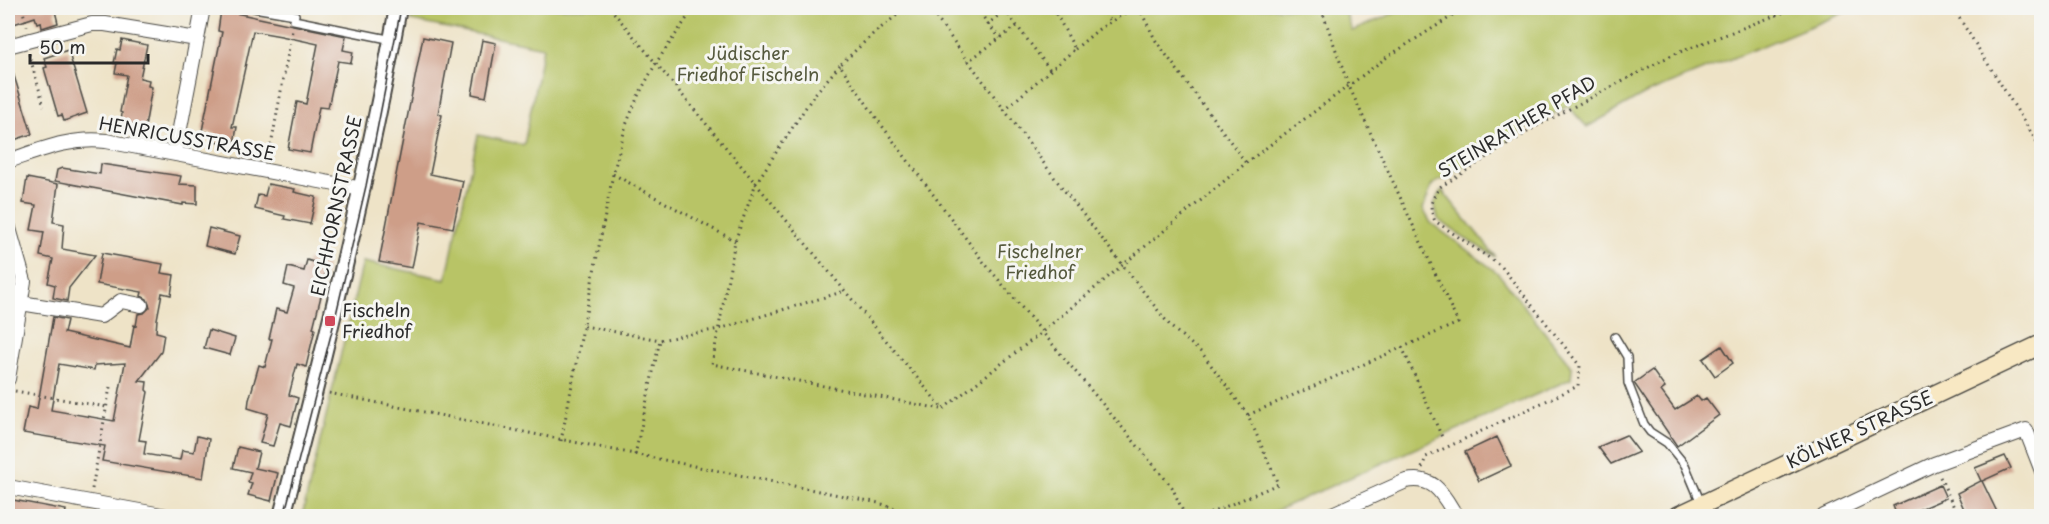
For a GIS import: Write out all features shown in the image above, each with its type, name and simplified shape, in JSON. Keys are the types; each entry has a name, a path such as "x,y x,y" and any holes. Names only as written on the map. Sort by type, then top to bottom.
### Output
{"main road":[{"name":"KÖLNER STRASSE","path":"1678,516 2042,344"}],"street":[{"path":"175,154 203,8"},
{"name":"EICHHORNSTRASSE","path":"282,516 316,390 362,189 398,8"},
{"path":"8,45 93,24 197,39"},
{"name":"HENRICUSSTRASSE","path":"8,160 86,139 362,189"},
{"path":"8,225 24,281 8,379"},
{"path":"21,303 101,316 121,301 141,305"},
{"path":"1824,516 1934,464 2026,430 2042,471"},
{"path":"1328,516 1406,481 1418,478 1430,482 1442,494 1456,516"},
{"path":"8,487 167,516"}],"lane":[{"path":"254,8 393,40"},
{"path":"1615,337 1628,357 1628,383 1641,411 1644,424 1650,432 1667,443 1685,465 1702,506"}],"path":[{"path":"22,8 44,106"},
{"path":"610,8 943,409"},
{"path":"561,441 613,174 626,125 638,96 656,63 693,8"},
{"path":"906,8 873,34 814,95 756,183 735,241 712,364 943,409 1042,331 1246,163 1348,84 1465,8"},
{"path":"929,8 967,62 1122,265 1171,327 1202,353 1248,415 1278,484 1204,516"},
{"path":"977,8 1000,38"},
{"path":"988,24 1009,8"},
{"path":"1053,8 1075,49"},
{"path":"1103,8 1110,22"},
{"path":"1004,110 1075,49 1110,22 1133,8"},
{"path":"1139,8 1161,49 1246,163"},
{"path":"1248,415 1458,323 1348,84 1321,8"},
{"name":"STEINRATHER PFAD","path":"1418,478 1426,457 1578,386 1580,366 1501,266 1435,221 1430,210 1431,199 1440,187 1537,126 1672,55 1785,9 1795,8"},
{"path":"1953,8 2042,150"},
{"path":"1005,10 1051,71"},
{"path":"266,171 295,17"},
{"path":"967,62 1017,26"},
{"path":"840,66 982,260 1172,487 1185,516"},
{"path":"613,174 735,241"},
{"path":"584,326 660,340 718,329 845,291"},
{"path":"635,455 660,340"},
{"path":"1402,348 1442,437"},
{"path":"89,502 110,387"},
{"path":"8,390 106,407"},
{"path":"316,390 879,503 916,516"},
{"path":"1934,464 1958,516"}],"green space":[{"name":"Fischelner Friedhof","path":"413,8 1344,8 1352,31 1406,8 1855,8 1645,94 1587,127 1568,106 1432,185 1423,209 1431,223 1498,273 1572,367 1571,379 1264,516 302,516 363,262 446,279 478,135 524,145 543,47 411,21"},
{"path":"1442,190 1496,257 1438,219 1434,204"}],"building":[{"path":"19,8 56,8 58,23 42,28 41,22 37,23 35,17 8,26 8,11"},
{"path":"221,10 346,36 343,50 353,52 351,63 338,61 328,108 319,107 310,153 288,149 297,102 306,104 318,44 281,36 253,31 232,127 237,127 234,144 214,141 215,134 202,131 222,32 218,31"},
{"path":"423,37 451,43 438,114 442,115 430,174 463,181 453,228 421,222 412,268 379,262"},
{"path":"122,40 147,45 140,78 149,80 148,86 152,87 145,127 121,122 122,113 120,112 127,75 115,73 117,63 114,63"},
{"path":"482,40 496,43 486,97 472,94"},
{"path":"68,50 87,113 64,121 62,115 58,116 44,68 47,67 44,58"},
{"path":"11,66 32,134 8,142 8,67"},
{"path":"101,164 181,176 179,184 197,185 197,204 183,203 183,205 55,181 57,170 62,168 100,174"},
{"path":"27,178 58,184 53,222 64,224 62,249 95,255 69,288 67,301 53,298 55,285 48,283 53,259 40,256 44,232 31,230 36,205 23,203"},
{"path":"268,184 295,189 294,192 316,197 310,224 284,219 285,216 255,209 258,195 265,196"},
{"path":"209,228 240,236 235,254 205,246"},
{"path":"102,253 163,264 161,273 174,275 171,295 162,293 157,319 156,332 164,334 161,352 139,381 147,382 148,392 139,440 146,441 144,454 180,460 182,450 194,452 197,436 209,439 203,478 102,461 105,446 23,433 28,407 37,409 53,317 67,320 64,333 130,348 138,314 144,313 150,307 147,299 141,296 142,292 97,284","holes":["125,363 114,421 51,410 59,364 94,370 95,365"]},
{"path":"307,260 327,266 324,284 306,367 297,364 289,395 298,398 291,426 280,423 273,446 260,443 268,414 248,408 249,400 259,365 265,367 276,309 287,312 294,288 284,285 288,267 304,271"},
{"path":"209,330 235,338 230,355 204,348"},
{"path":"1722,346 1733,363 1715,376 1703,359"},
{"path":"1652,370 1665,388 1661,391 1675,410 1697,396 1701,401 1706,398 1719,415 1677,446 1634,383"},
{"path":"1626,435 1639,452 1611,464 1598,447"},
{"path":"1497,437 1511,466 1479,481 1465,452"},
{"path":"238,447 259,452 255,468 278,473 271,501 248,495 252,483 248,482 251,472 233,468"},
{"path":"2005,456 2011,468 1982,481 1999,516 1967,516 1957,493 1981,481 1975,468"},
{"path":"1940,485 1946,498 1904,516 1897,516 1893,506"},
{"path":"8,499 66,510 65,516 8,516"}],"tram line":[{"path":"284,516 334,323 366,186 401,8"}],"place":[{"name":"Fischeln Friedhof","path":"330,321"}],"park label":[{"name":"Jüdischer Friedhof Fischeln","path":"748,64"}]}
